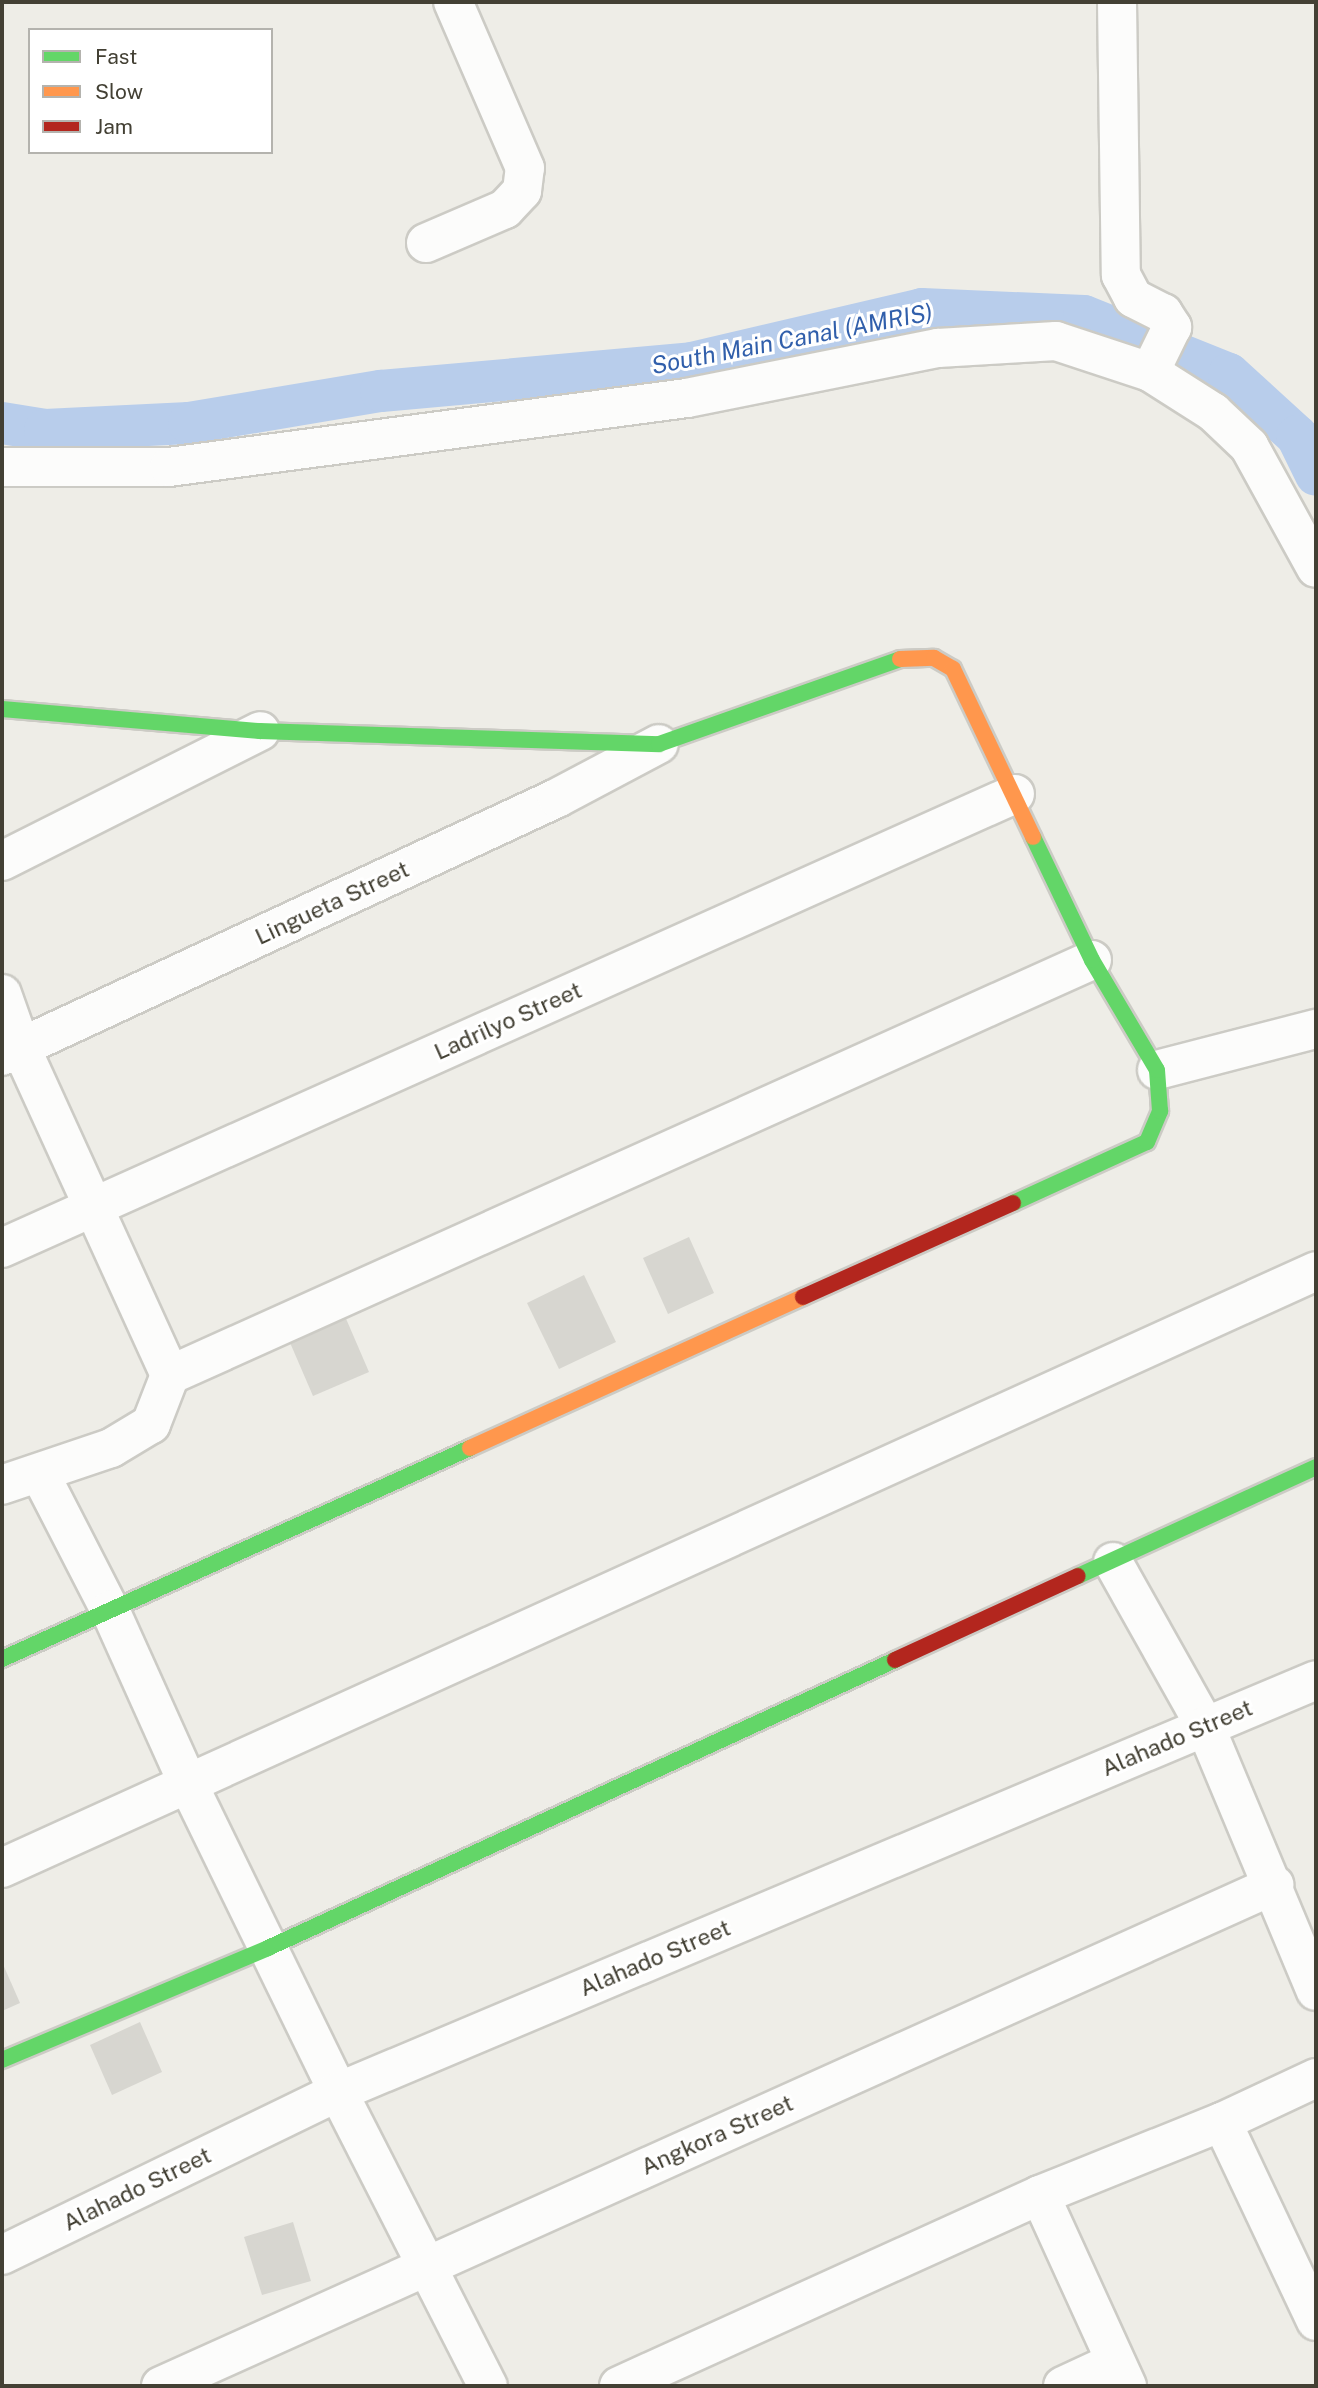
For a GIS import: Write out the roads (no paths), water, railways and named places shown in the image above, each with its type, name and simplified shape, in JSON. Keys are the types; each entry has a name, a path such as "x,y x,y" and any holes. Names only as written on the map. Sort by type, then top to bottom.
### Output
{"street":[{"path":"426,243 505,209 522,191 525,168 453,2"},
{"path":"1117,2 1121,275 1133,298 1170,319 1160,355"},
{"path":"2,467 169,467 687,398 938,348 1056,341 1160,355 1249,446 1316,568"},
{"path":"2,709 260,731 659,744 909,656 934,658 953,669 1092,960 1157,1070 1160,1111 1157,1128 1147,1142 2,1659"},
{"path":"2,861 260,731"},
{"name":"Lingueta Street","path":"11,1052 557,798 659,744"},
{"name":"Ladrilyo Street","path":"2,1248 1015,794"},
{"path":"2,1485 111,1448 150,1424 170,1375 1092,960"},
{"path":"2,994 11,1052 93,1207 170,1375"},
{"path":"1157,1070 1316,1029"},
{"path":"2,1868 189,1786 1316,1271"},
{"path":"2,2060 268,1948 1316,1467"},
{"path":"40,1474 110,1610 189,1786 338,2092 488,2386"},
{"path":"1113,1562 1205,1726 1274,1885 1316,1991"},
{"name":"Alahado Street","path":"2,2255 338,2092 1316,1680"},
{"name":"Angkora Street","path":"161,2386 1274,1885"},
{"path":"619,2386 1040,2195 1222,2122 1316,2078"},
{"path":"1222,2122 1316,2321"},
{"path":"1040,2195 1121,2374 1063,2386"}],"waterway":[{"name":"South Main Canal (AMRIS)","path":"2,423 45,430 189,423 381,391 692,363 922,309 1084,316 1229,374 1297,436 1316,475"}]}
